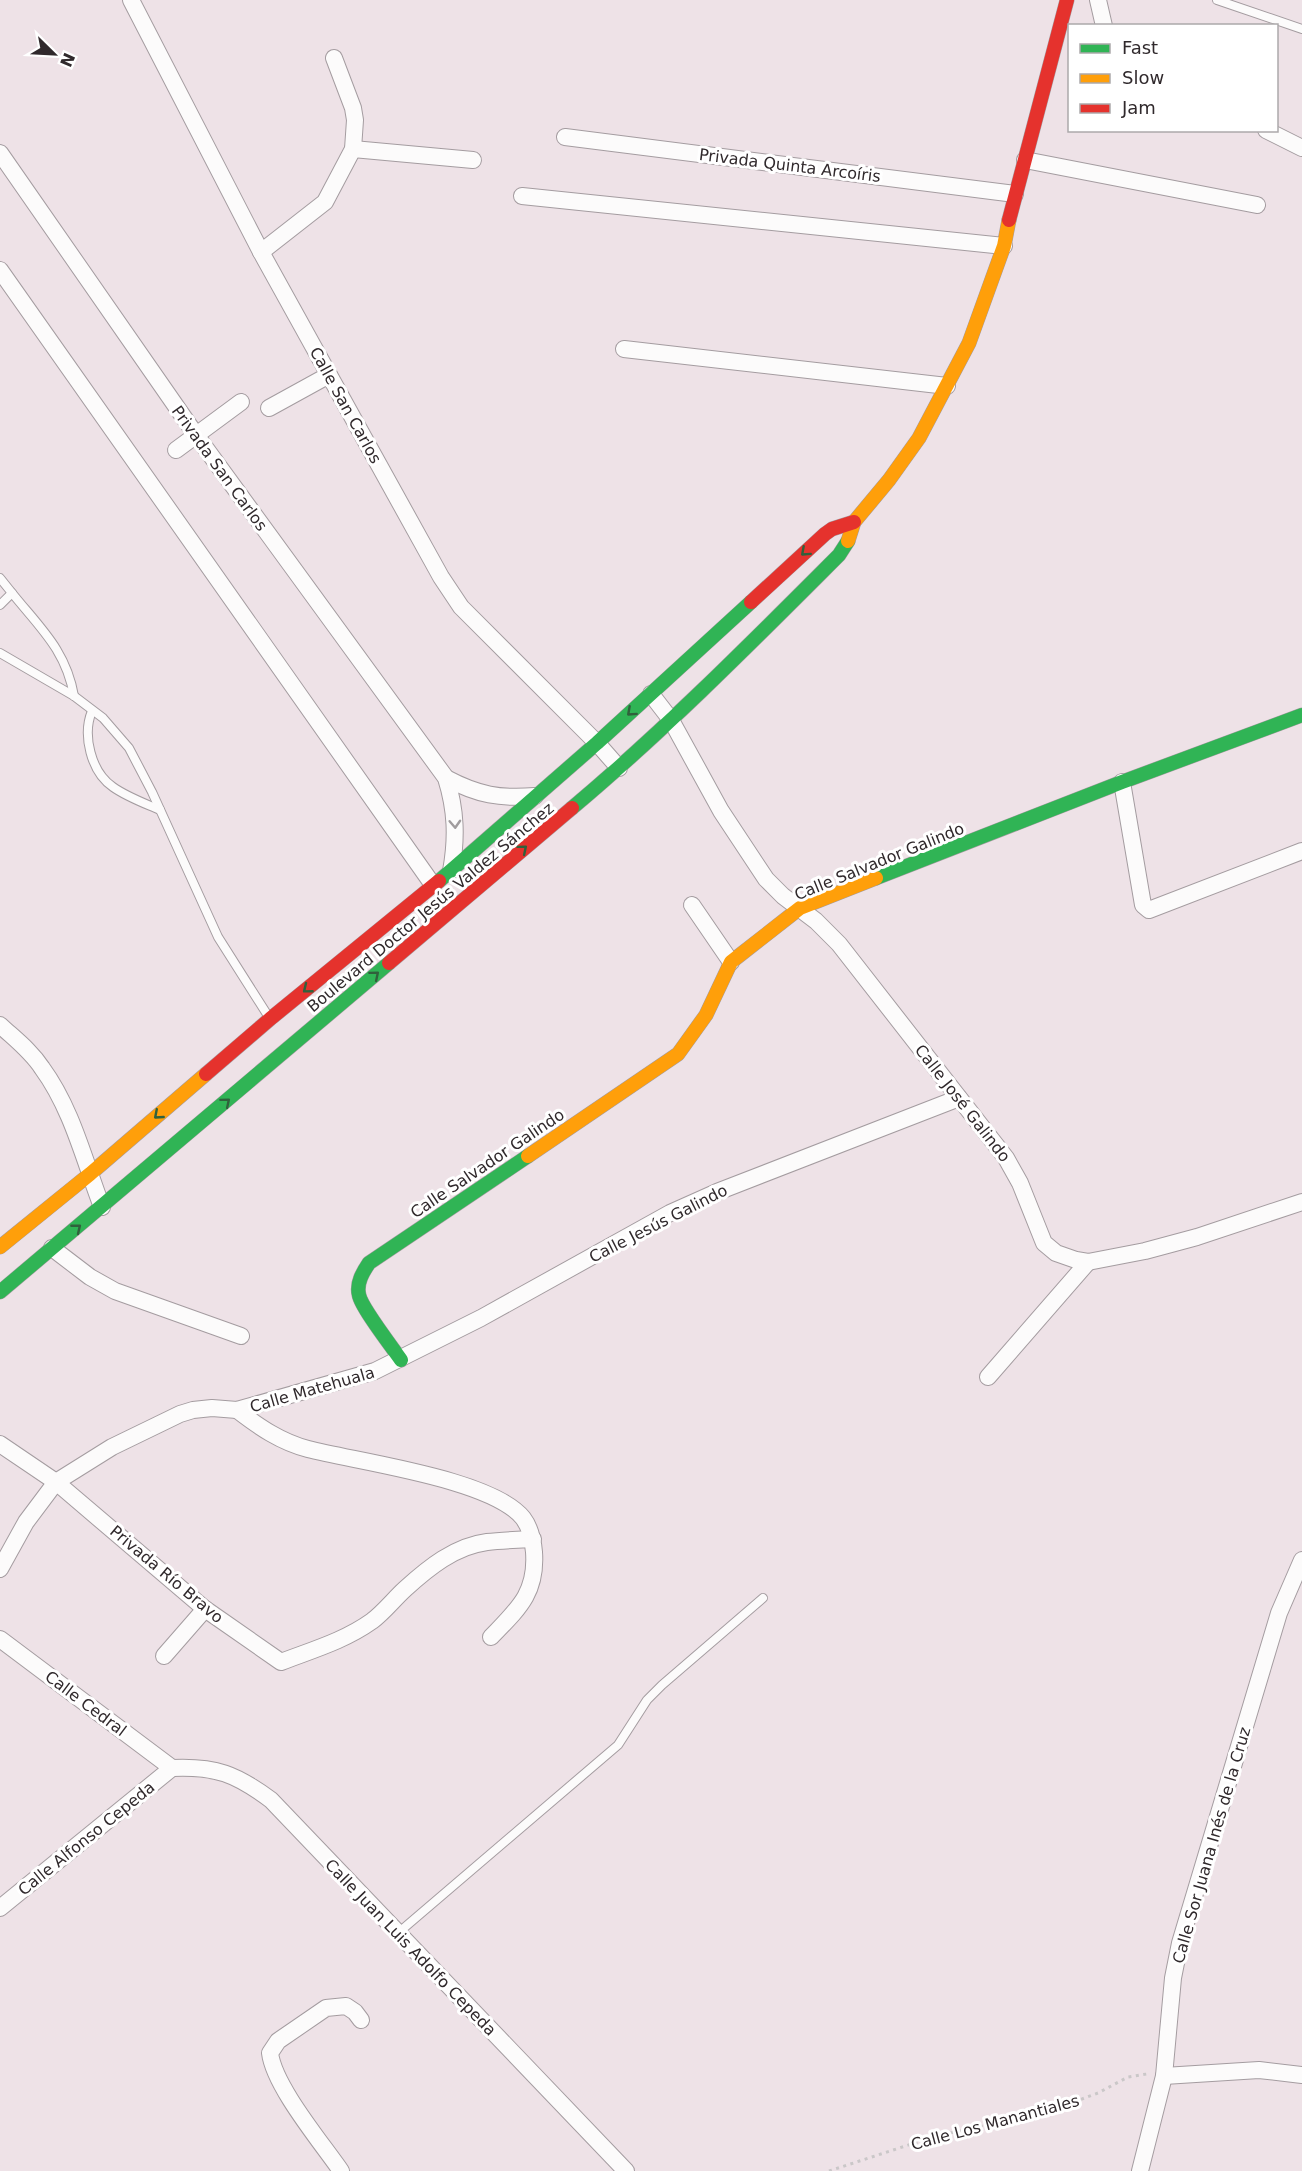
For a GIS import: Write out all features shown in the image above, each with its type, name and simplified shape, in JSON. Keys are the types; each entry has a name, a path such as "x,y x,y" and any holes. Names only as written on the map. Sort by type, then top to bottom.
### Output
{"main road":[{"name":"Boulevard Doctor Jesús Valdez Sánchez","path":"0,1292 619,768 787,609 839,555 850,538 854,522 889,480 919,438 947,386 984,306 1004,246 1015,194 1068,0"},
{"name":"Boulevard Doctor Jesús Valdez Sánchez","path":"0,1247 90,1174 270,1019 451,871 597,743 825,534 832,529 854,522"},
{"name":"Calle Salvador Galindo","path":"401,1360 359,1297 357,1288 360,1277 369,1263 678,1054 706,1015 731,962 800,908 1122,782 1302,715"}],"street":[{"name":"Calle San Carlos","path":"131,0 261,252 453,596 619,768"},
{"path":"1098,0 1104,24"},
{"path":"261,252 325,202 353,149 354,114 334,58"},
{"path":"1270,132 1302,148"},
{"name":"Privada Quinta Arcoíris","path":"564,137 1015,194"},
{"path":"353,149 473,160"},
{"name":"Privada San Carlos","path":"0,153 196,435 446,778 453,801 456,824 456,848 451,871"},
{"path":"1025,160 1257,205"},
{"path":"522,196 1004,246"},
{"path":"0,270 433,885"},
{"path":"624,349 947,386"},
{"path":"269,408 329,375"},
{"path":"176,450 241,402"},
{"name":"Calle José Galindo","path":"651,694 671,720 721,811 766,879 839,944 1006,1158 1020,1183 1044,1242 1064,1257 1088,1262 1145,1251 1197,1237 1302,1202"},
{"name":"Privada San Carlos","path":"446,778 467,789 489,796 512,798 535,796"},
{"path":"1122,782 1143,905 1149,910 1302,851"},
{"path":"692,905 731,962"},
{"path":"0,1025 42,1066 56,1089 67,1110 102,1207"},
{"name":"Calle Jesús Galindo","path":"401,1360 680,1209 717,1192 959,1098"},
{"path":"52,1248 90,1277 115,1291 241,1336"},
{"path":"988,1377 1088,1262"},
{"name":"Calle Matehuala","path":"0,1569 26,1522 56,1482 112,1447 193,1410 212,1408 237,1410 348,1380 401,1360"},
{"path":"237,1410 270,1434 306,1449 388,1466 468,1487 502,1502 522,1518 533,1539 535,1565 532,1586 521,1607 491,1637"},
{"name":"Privada Río Bravo","path":"0,1444 56,1482 205,1609 281,1662 340,1640 358,1630 375,1619 406,1588 447,1556 469,1546 487,1542 533,1539"},
{"name":"Calle Sor Juana Inés de la Cruz","path":"1140,2171 1164,2076 1169,2011 1180,1943 1209,1853 1279,1613 1302,1560"},
{"path":"164,1656 205,1609"},
{"name":"Calle Cedral","path":"0,1639 172,1768"},
{"name":"Calle Juan Luis Adolfo Cepeda","path":"172,1768 195,1767 235,1776 270,1800 626,2171"},
{"name":"Calle Alfonso Cepeda","path":"0,1908 172,1768"},
{"path":"341,2171 283,2087 272,2066 270,2053 278,2041 326,2008 346,2006 361,2020"},
{"path":"1164,2076 1259,2070 1302,2075"}],"lane":[{"path":"1216,0 1302,29"},
{"path":"0,578 61,653 67,666 74,696"},
{"path":"0,604 12,593"},
{"path":"0,653 74,696 103,718 129,748 218,938 270,1019"},
{"path":"92,711 88,721 87,738 92,757 102,778 128,796 160,810"},
{"path":"399,1933 618,1745 647,1700 763,1598"}],"path":[{"name":"Calle Los Manantiales","path":"829,2171 936,2136 1047,2112 1098,2093 1128,2077 1145,2074 1164,2076"}],"traffic: fast":[{"path":"572,808 708,684 839,555 848,541"},
{"path":"439,881 597,743 751,602"},
{"path":"876,878 1302,715"},
{"path":"0,1292 389,963"},
{"path":"401,1360 361,1301 358,1286 367,1266 528,1156"}],"traffic: slow":[{"path":"848,541 854,522 889,480 919,438 969,343 1004,246 1009,220"},
{"path":"528,1156 678,1054 706,1015 731,962 800,908 876,878"},
{"path":"0,1247 90,1174 206,1074"}],"traffic: jam":[{"path":"1009,220 1067,0"},
{"path":"751,602 825,534 832,529 854,522"},
{"path":"389,963 572,808"},
{"path":"206,1074 439,881"}]}
